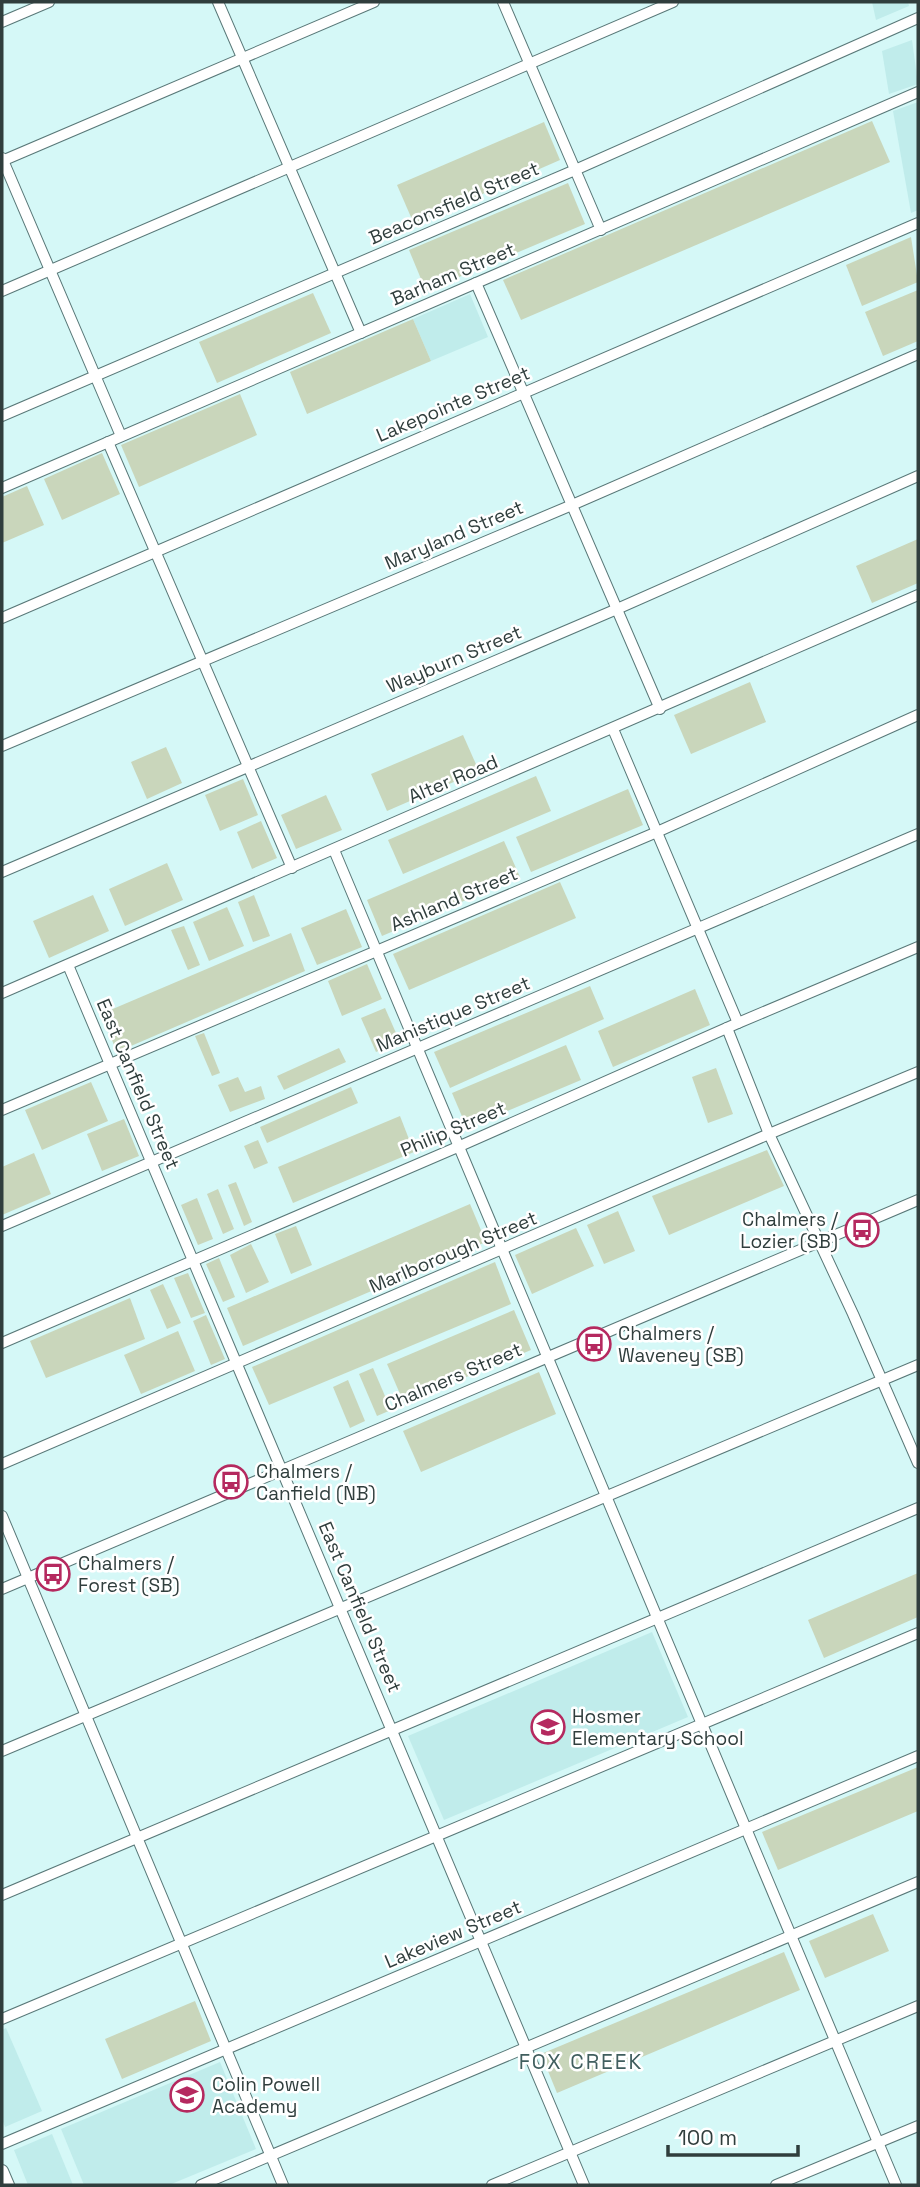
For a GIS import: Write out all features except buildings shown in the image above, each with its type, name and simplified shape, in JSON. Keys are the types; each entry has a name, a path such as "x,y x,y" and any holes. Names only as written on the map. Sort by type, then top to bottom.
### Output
{"main road":[{"path":"2,2171 8,2185"}],"street":[{"path":"2,22 49,2"},
{"path":"218,2 361,333"},
{"path":"121,436 2,160 374,2"},
{"path":"503,2 600,230"},
{"path":"2,291 673,2"},
{"name":"Beaconsfield Street","path":"2,416 575,170 918,18"},
{"name":"Barham Street","path":"2,488 918,92"},
{"name":"Lakepointe Street","path":"2,618 918,223"},
{"path":"476,283 660,709"},
{"name":"Maryland Street","path":"2,746 572,505 918,354"},
{"path":"108,442 292,868"},
{"name":"Wayburn Street","path":"2,872 617,609 918,476"},
{"name":"Alter Road","path":"2,993 918,595"},
{"name":"Ashland Street","path":"2,1110 657,832 918,715"},
{"path":"613,729 698,928 769,1134 883,1380 918,1463"},
{"name":"Manistique Street","path":"2,1226 918,834"},
{"path":"334,850 896,2185"},
{"name":"Philip Street","path":"2,1343 918,947"},
{"name":"East Canfield Street","path":"68,965 584,2185"},
{"name":"Marlborough Street","path":"2,1465 918,1072"},
{"name":"Chalmers Street","path":"2,1589 918,1200"},
{"path":"2,1751 918,1365"},
{"path":"2,1895 918,1508"},
{"path":"2,1516 283,2185"},
{"path":"2,2019 918,1633"},
{"name":"Lakeview Street","path":"2,2144 918,1756"},
{"path":"201,2185 918,1882"},
{"path":"492,2185 918,2006"},
{"path":"776,2185 918,2126"}],"shaded area":[{"path":"872,2 908,2 909,6 876,20"},
{"path":"912,40 918,84 889,94 882,51"},
{"path":"918,102 918,210 911,213 893,111"},
{"path":"470,294 488,337 431,361 413,319"},
{"name":"Hosmer Elementary School","path":"652,1632 688,1717 444,1820 408,1736"},
{"path":"6,2028 42,2111 5,2127 2,2119 2,2030"},
{"name":"Colin Powell Academy","path":"220,2062 256,2149 169,2185 84,2185 61,2129"},
{"path":"52,2134 73,2185 28,2185 14,2150"}],"green space":[{"path":"872,121 890,162 521,320 503,280"},
{"path":"544,122 560,160 414,224 397,185"},
{"path":"568,183 585,224 426,291 409,250"},
{"path":"911,237 918,282 862,306 846,265"},
{"path":"918,290 918,341 883,356 865,312"},
{"path":"313,293 331,333 217,383 199,342"},
{"path":"413,319 431,361 307,414 290,372"},
{"path":"240,394 257,435 139,487 121,445"},
{"path":"102,453 120,494 62,520 44,479"},
{"path":"27,486 44,525 2,543 2,497"},
{"path":"918,539 918,583 872,603 856,566"},
{"path":"750,682 766,722 691,754 674,715"},
{"path":"463,735 479,771 387,811 371,774"},
{"path":"166,747 182,783 147,799 131,762"},
{"path":"536,776 551,811 403,874 388,840"},
{"path":"243,779 258,815 220,831 205,795"},
{"path":"628,789 643,825 531,872 516,837"},
{"path":"326,795 342,830 296,849 281,815"},
{"path":"261,821 277,858 252,869 237,832"},
{"path":"504,841 520,877 382,936 367,900"},
{"path":"167,863 183,900 125,926 109,889"},
{"path":"560,882 576,918 409,990 393,954"},
{"path":"93,895 109,931 49,958 33,921"},
{"path":"254,895 270,936 253,942 238,902"},
{"path":"227,907 244,946 209,961 193,922"},
{"path":"346,909 362,947 317,965 301,928"},
{"path":"184,926 200,965 188,970 171,930"},
{"path":"291,933 305,971 117,1052 101,1014"},
{"path":"367,964 382,999 342,1016 328,981"},
{"path":"590,986 604,1019 450,1088 434,1052"},
{"path":"695,989 710,1025 613,1067 598,1031"},
{"path":"385,1008 400,1042 376,1052 361,1018"},
{"path":"204,1033 220,1073 212,1076 195,1036"},
{"path":"566,1045 581,1080 467,1128 452,1093"},
{"path":"339,1048 346,1062 284,1090 277,1076"},
{"path":"716,1068 733,1114 708,1123 692,1077"},
{"path":"238,1077 245,1092 261,1086 265,1099 230,1112 218,1085"},
{"path":"91,1082 108,1121 42,1150 25,1110"},
{"path":"351,1087 358,1103 267,1143 260,1127"},
{"path":"400,1116 414,1152 293,1203 278,1167"},
{"path":"124,1119 139,1156 102,1171 87,1134"},
{"path":"258,1140 268,1163 254,1169 244,1146"},
{"path":"767,1150 784,1186 669,1235 652,1196"},
{"path":"34,1153 51,1194 2,1215 2,1167"},
{"path":"236,1182 252,1222 244,1226 228,1185"},
{"path":"218,1189 234,1229 223,1234 207,1194"},
{"path":"197,1198 213,1239 198,1245 181,1205"},
{"path":"470,1204 486,1242 243,1346 227,1308"},
{"path":"618,1211 635,1251 604,1264 587,1225"},
{"path":"296,1226 312,1265 291,1274 275,1234"},
{"path":"576,1228 594,1266 532,1294 515,1255"},
{"path":"251,1244 269,1282 246,1293 230,1255"},
{"path":"219,1258 235,1297 223,1302 206,1264"},
{"path":"495,1262 511,1304 269,1405 252,1367"},
{"path":"188,1273 205,1313 191,1318 174,1278"},
{"path":"163,1284 181,1323 167,1329 150,1290"},
{"path":"130,1298 145,1339 46,1378 30,1341"},
{"path":"514,1310 531,1350 404,1403 387,1364"},
{"path":"206,1315 225,1359 211,1365 193,1321"},
{"path":"178,1331 195,1371 141,1394 124,1355"},
{"path":"373,1368 391,1410 377,1416 359,1374"},
{"path":"539,1372 556,1414 421,1472 403,1431"},
{"path":"348,1380 365,1421 350,1428 333,1387"},
{"path":"918,1573 918,1617 824,1658 808,1620"},
{"path":"918,1767 918,1811 778,1870 762,1832"},
{"path":"873,1914 889,1951 825,1978 809,1941"},
{"path":"784,1952 800,1990 557,2093 541,2054"},
{"path":"195,2001 211,2041 122,2079 105,2039"}],"place":[{"name":"Chalmers / Lozier (SB)","path":"862,1230"},
{"name":"Chalmers / Waveney (SB)","path":"594,1344"},
{"name":"Chalmers / Canfield (NB)","path":"231,1482"},
{"name":"Chalmers / Forest (SB)","path":"53,1574"},
{"name":"Hosmer Elementary School","path":"548,1727"},
{"name":"Colin Powell Academy","path":"187,2095"}],"district":[{"name":"FOX CREEK","path":"581,2061"}]}
